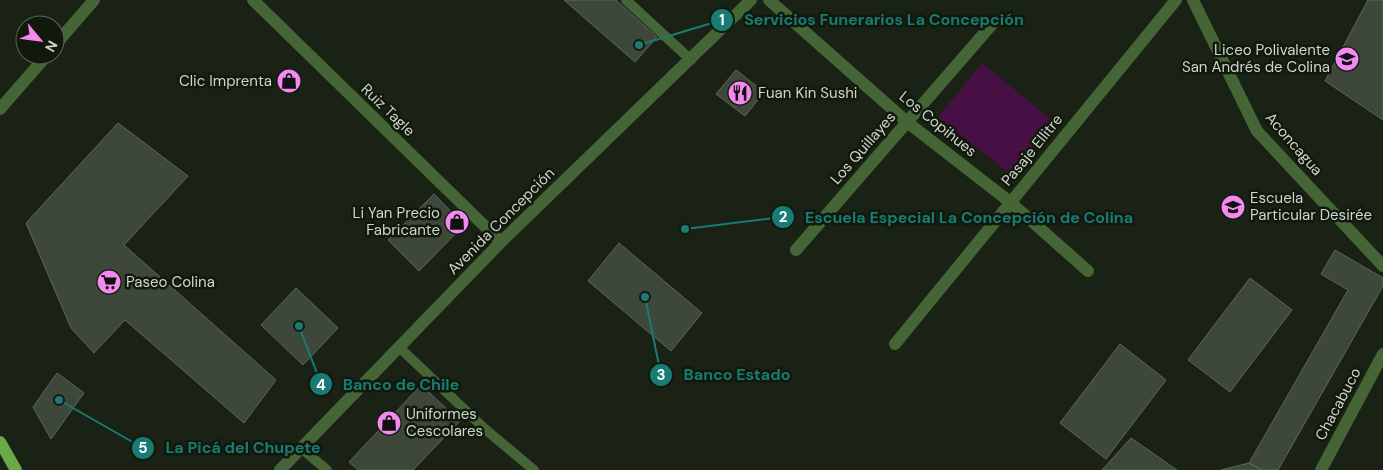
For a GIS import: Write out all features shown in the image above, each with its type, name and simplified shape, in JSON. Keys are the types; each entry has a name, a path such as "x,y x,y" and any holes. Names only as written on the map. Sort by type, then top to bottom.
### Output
{"main road":[{"path":"0,442 16,470"}],"street":[{"path":"65,33 94,0"},
{"name":"Ruiz Tagle","path":"253,0 501,242"},
{"name":"Avenida Concepción","path":"280,470 501,242 751,0"},
{"name":"Los Copihues","path":"769,0 907,122 1010,202 1088,271"},
{"name":"Pasaje Ellitre","path":"895,344 1176,0"},
{"name":"Aconcagua","path":"1193,0 1257,131 1383,266"},
{"name":"Los Quillayes","path":"796,250 994,22"},
{"path":"0,110 38,65"},
{"name":"Chacabuco","path":"1321,470 1383,354"}],"lane":[{"path":"626,0 690,60"},
{"path":"399,347 485,429 534,470"},
{"path":"301,448 327,470"}],"shaded area":[{"path":"982,63 1053,121 1009,173 938,117"}],"building":[{"path":"564,0 616,0 657,37 635,62"},
{"path":"1368,0 1383,0 1383,120 1325,81"},
{"name":"Fuan Kin Sushi","path":"736,70 764,92 745,116 716,94"},
{"name":"Paseo Colina","path":"118,123 188,176 124,245 276,380 244,423 125,320 94,353 71,328 26,223"},
{"path":"434,194 464,225 419,271 388,240"},
{"path":"619,243 702,313 671,351 588,281"},
{"path":"1335,250 1383,278 1383,286 1278,470 1262,470 1249,463 1348,290 1321,274"},
{"path":"1250,278 1292,310 1230,392 1188,360"},
{"path":"296,288 338,328 303,365 261,325"},
{"path":"1120,344 1166,380 1106,459 1060,423"},
{"path":"57,373 84,393 51,439 33,407"},
{"path":"421,385 460,421 413,470 358,470 349,462"},
{"path":"1131,438 1177,470 1102,470"},
{"path":"1249,463 1262,470 1221,470"}],"place":[{"name":"Servicios Funerarios La Concepción","path":"639,45"},
{"name":"Liceo Polivalente San Andrés de Colina","path":"1347,59"},
{"name":"Clic Imprenta","path":"289,81"},
{"name":"Fuan Kin Sushi","path":"740,93"},
{"name":"Escuela Particular Desirée","path":"1233,207"},
{"name":"Li Yan Precio Fabricante","path":"457,222"},
{"name":"Escuela Especial La Concepción de Colina","path":"685,229"},
{"name":"Paseo Colina","path":"109,282"},
{"name":"Banco Estado","path":"645,297"},
{"name":"Banco de Chile","path":"299,326"},
{"name":"La Picá del Chupete","path":"59,400"},
{"name":"Uniformes Cescolares","path":"389,423"}]}
